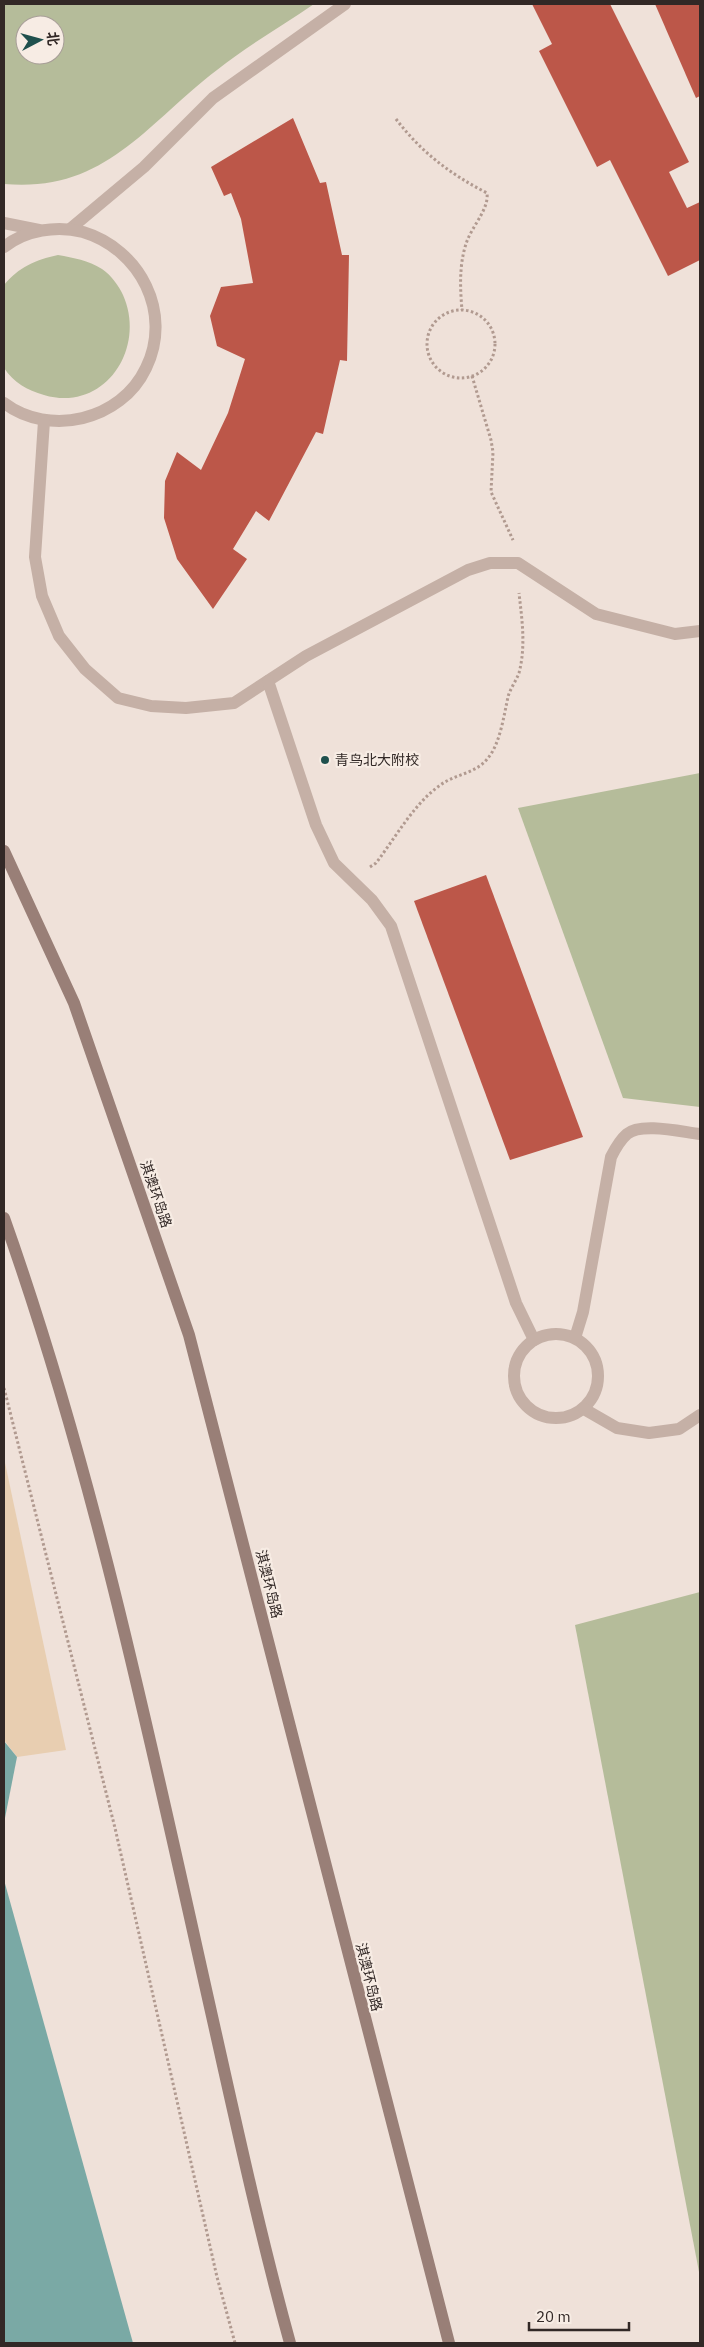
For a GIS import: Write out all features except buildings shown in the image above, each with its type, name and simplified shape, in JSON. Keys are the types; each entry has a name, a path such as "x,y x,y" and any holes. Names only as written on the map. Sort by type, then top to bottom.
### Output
{"main road":[{"name":"淇澳环岛路","path":"4,851 74,1003 189,1335 449,2343"},
{"path":"4,1218 37,1313 108,1568 168,1819 268,2265 290,2343"}],"lane":[{"path":"70,229 144,166 213,98 345,4"},
{"path":"4,223 39,230 70,229 99,237 125,254 144,278 154,308 155,339 146,368 128,393 104,412 74,421 44,421 16,412 4,403"},
{"path":"4,247 12,241 39,230"},
{"path":"44,421 35,557 42,596 59,636 86,669 118,698 151,706 186,708 234,703 306,656 468,570 490,563 518,563 596,614 675,634 700,631"},
{"path":"268,681 316,825 334,863 352,879 391,926 516,1303 534,1340"},
{"path":"575,1338 583,1312 611,1157 618,1144 628,1133 642,1128 700,1134"},
{"path":"561,1334 575,1338 587,1347 594,1358 598,1372 593,1398 584,1409 572,1416 558,1419 538,1414 522,1402 516,1390 513,1376 516,1362 523,1349 534,1340 548,1335 561,1334"},
{"path":"584,1409 617,1428 649,1433 679,1429 700,1415"}],"path":[{"path":"396,119 412,141 428,155 464,181 487,193 485,208 475,223 466,244 461,268 462,310"},
{"path":"462,310 479,314 487,321 493,331 496,342 490,363 482,371 472,376 450,376 432,362 428,352 427,340 437,320 446,314 462,310"},
{"path":"352,879 376,863 414,811 439,785 476,768 487,760 493,752 502,726 508,696 518,675 523,655 518,563 512,535 491,492 493,452 472,376"},
{"path":"4,1388 116,1828 217,2276 236,2343"}],"green space":[{"path":"4,4 314,4 228,61 191,91 145,133 121,151 97,166 70,178 39,184 4,184"},
{"path":"58,255 86,261 105,271 123,295 129,316 129,336 124,355 115,372 102,386 85,395 66,398 32,391 12,378 4,368 4,285 16,273 28,265"},
{"path":"700,773 700,1107 623,1098 518,808"},
{"path":"700,1592 700,2277 575,1625"}],"sand":[{"path":"4,1458 66,1750 17,1757 4,1740"}],"water":[{"path":"4,1741 17,1757 4,1823"},
{"path":"4,1880 133,2343 4,2343"}],"place":[{"name":"青鸟北大附校","path":"325,760"}]}
